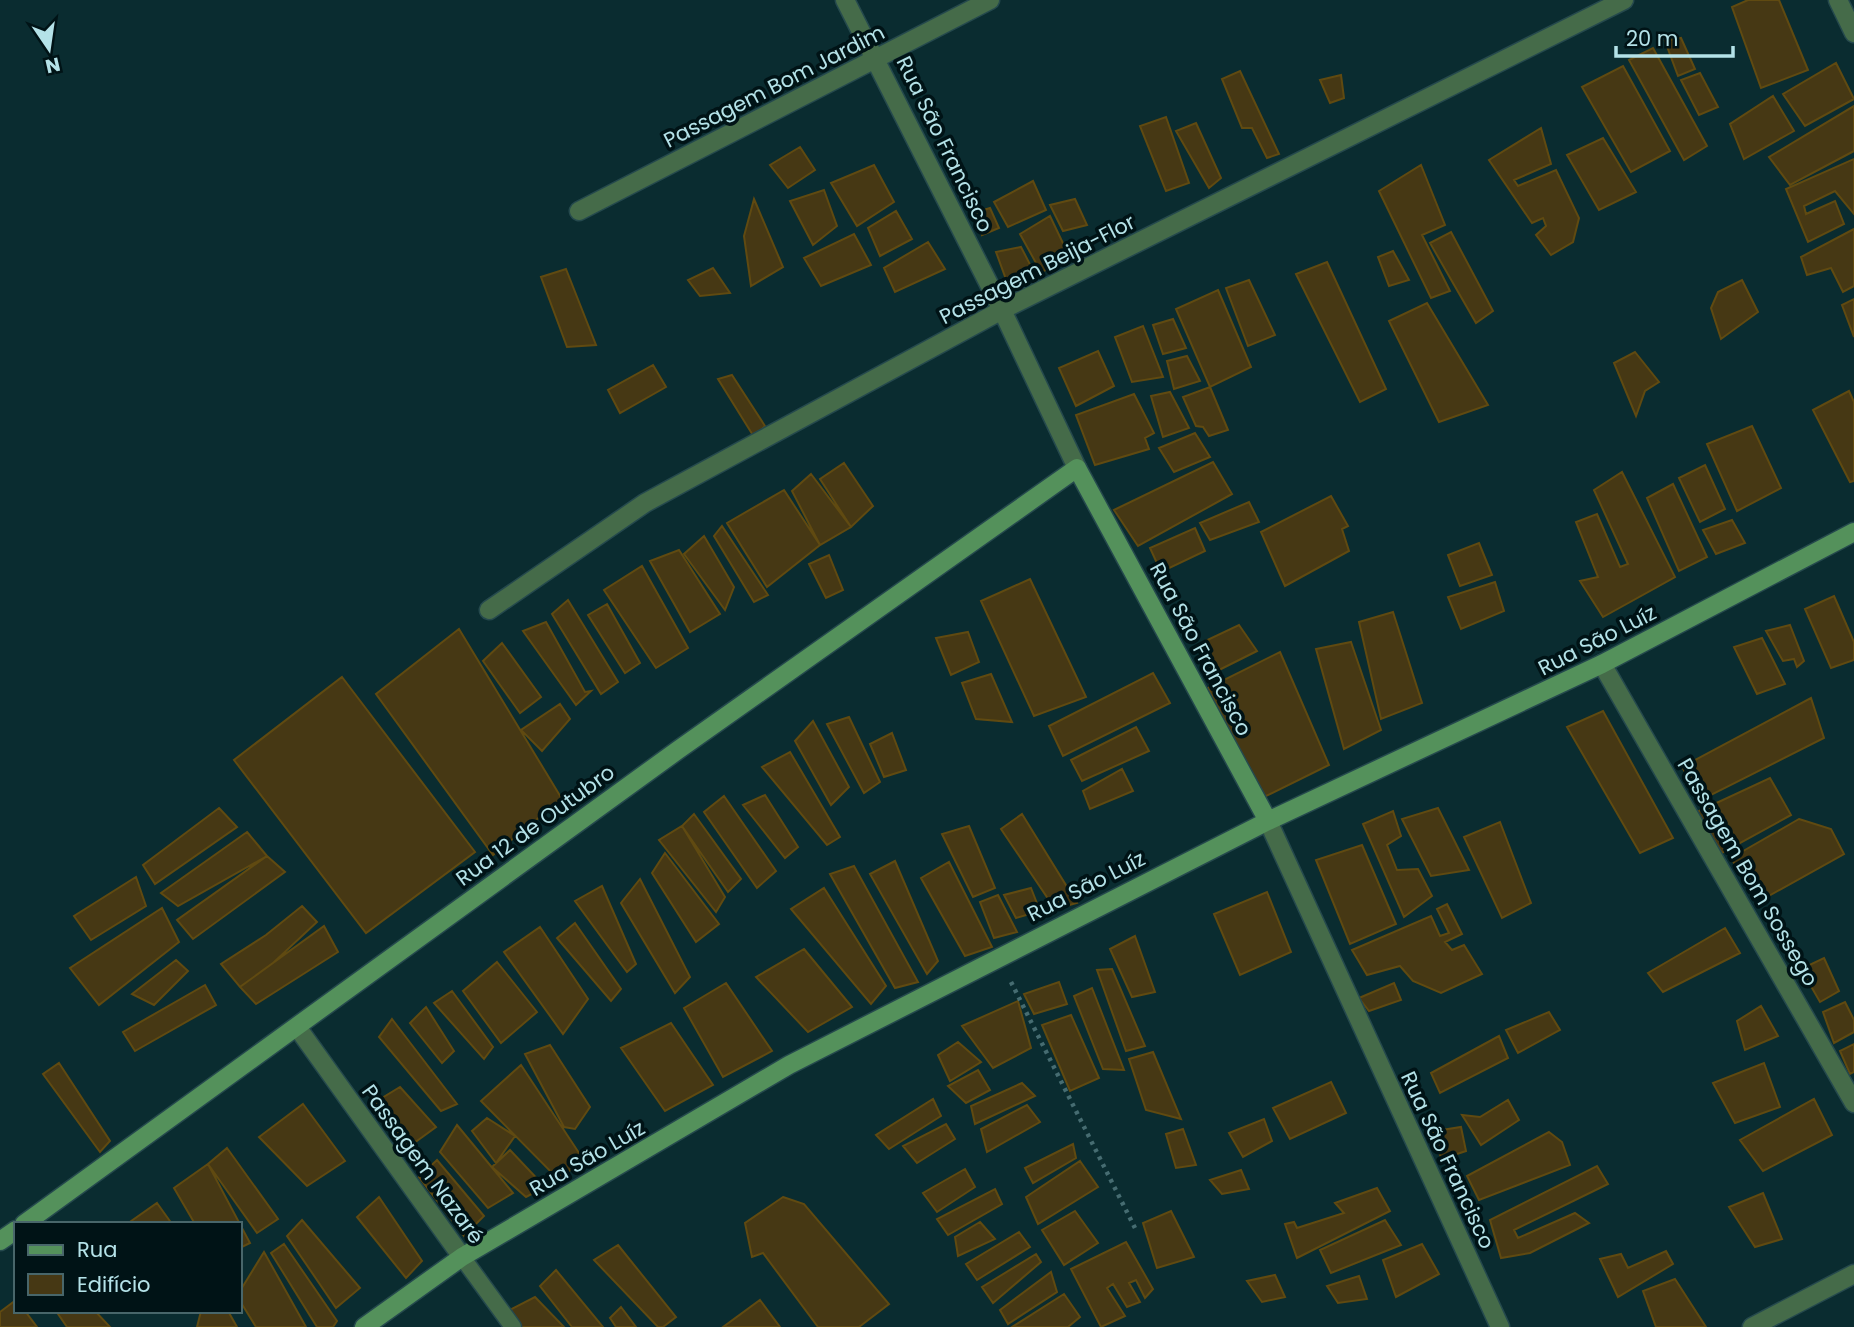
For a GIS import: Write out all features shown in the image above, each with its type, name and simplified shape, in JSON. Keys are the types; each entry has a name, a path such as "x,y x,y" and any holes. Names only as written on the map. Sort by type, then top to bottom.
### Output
{"main road":[{"name":"Rua São Francisco","path":"1077,468 1268,821"},
{"name":"Rua 12 de Outubro","path":"27,1222 678,750 1077,468"},
{"name":"Rua São Luíz","path":"364,1327 462,1257 789,1065 998,956 1268,821 1602,664 1854,532"}],"street":[{"name":"Rua São Francisco","path":"845,0 1002,310 1077,468"},
{"name":"Passagem Bom Jardim","path":"579,211 990,0"},
{"name":"Passagem Beija-Flor","path":"489,610 645,503 1002,310 1624,0"},
{"path":"1839,0 1854,33"},
{"name":"Passagem Bom Sossego","path":"1602,664 1854,1103"},
{"name":"Rua São Francisco","path":"1268,821 1500,1327"},
{"name":"Passagem Nazaré","path":"297,1027 462,1257"},
{"path":"1752,1327 1854,1274"}],"lane":[{"name":"Passagem Nazaré","path":"462,1257 513,1327"}],"path":[{"path":"998,956 1135,1228"}],"building":[{"path":"1748,0 1779,0 1808,70 1761,88 1732,7"},
{"path":"1681,38 1695,69 1678,76 1665,41"},
{"path":"1653,48 1707,146 1684,160 1629,60"},
{"path":"1836,63 1854,99 1805,126 1783,94"},
{"path":"1623,66 1670,151 1631,172 1582,87"},
{"path":"1240,71 1279,154 1267,158 1252,128 1242,128 1222,79"},
{"path":"1700,73 1718,107 1699,115 1681,80"},
{"path":"1341,75 1344,98 1330,103 1320,80"},
{"path":"1773,96 1794,131 1744,159 1730,124"},
{"path":"1854,106 1854,151 1790,185 1769,157"},
{"path":"1166,117 1189,183 1166,191 1140,126"},
{"path":"1196,123 1221,178 1209,188 1176,131"},
{"path":"1541,128 1551,164 1514,180 1518,186 1556,170 1579,218 1573,242 1551,255 1536,235 1546,226 1543,218 1532,223 1489,160"},
{"path":"1603,138 1636,192 1599,210 1567,155"},
{"path":"800,147 815,170 788,188 770,165"},
{"path":"1854,159 1854,214 1835,191 1804,206 1806,214 1835,201 1844,224 1808,242 1786,189"},
{"path":"874,165 894,202 857,226 831,183"},
{"path":"1421,165 1445,225 1422,235 1450,291 1431,298 1379,191"},
{"path":"1033,181 1046,210 1008,227 994,202"},
{"path":"824,190 837,226 813,245 790,201"},
{"path":"754,199 783,267 751,286 744,236"},
{"path":"1075,199 1087,225 1063,231 1050,205"},
{"path":"990,208 999,228 982,235 977,212"},
{"path":"896,211 912,239 880,256 868,228"},
{"path":"1050,216 1071,260 1041,272 1020,234"},
{"path":"1854,229 1854,286 1843,292 1831,268 1807,275 1801,257"},
{"path":"1451,232 1493,311 1476,323 1430,243"},
{"path":"854,234 871,265 821,286 804,258"},
{"path":"928,242 945,269 895,292 884,268"},
{"path":"1021,247 1035,274 1007,282 996,252"},
{"path":"1393,251 1409,280 1389,286 1378,257"},
{"path":"1327,262 1386,389 1360,402 1296,274"},
{"path":"713,268 730,293 700,296 688,280"},
{"path":"566,269 596,345 567,347 541,277"},
{"path":"1249,280 1275,335 1248,346 1226,288"},
{"path":"1742,280 1758,312 1721,339 1711,308 1718,292"},
{"path":"1218,290 1251,367 1210,387 1176,309"},
{"path":"1854,299 1854,337 1842,305"},
{"path":"1427,303 1488,405 1439,422 1389,321"},
{"path":"1173,319 1186,348 1163,354 1153,325"},
{"path":"1143,326 1163,377 1132,382 1115,337"},
{"path":"1098,351 1114,386 1076,406 1059,368"},
{"path":"1635,352 1659,382 1645,391 1636,416 1614,363"},
{"path":"1187,356 1200,381 1174,389 1167,361"},
{"path":"653,365 666,387 620,413 608,390"},
{"path":"732,375 765,426 754,437 718,379"},
{"path":"1210,387 1228,430 1209,436 1203,427 1196,426 1183,397"},
{"path":"1849,391 1854,402 1854,481 1850,482 1813,410"},
{"path":"1170,392 1189,428 1163,437 1151,396"},
{"path":"1134,394 1154,433 1145,438 1149,449 1095,465 1076,415"},
{"path":"1752,426 1781,488 1737,511 1707,444"},
{"path":"1195,433 1210,457 1174,472 1159,448"},
{"path":"1213,462 1232,494 1138,546 1114,510"},
{"path":"844,463 873,506 851,527 820,479"},
{"path":"1705,465 1725,509 1700,522 1679,478"},
{"path":"1622,472 1675,577 1603,617 1580,581 1598,577 1576,522 1597,514 1620,567 1628,564 1594,490"},
{"path":"811,474 851,527 820,545 792,491"},
{"path":"1673,484 1707,557 1679,571 1647,498"},
{"path":"784,490 820,545 767,587 727,523"},
{"path":"1331,496 1348,526 1342,529 1349,551 1285,586 1261,532"},
{"path":"1249,502 1259,522 1210,540 1200,523"},
{"path":"1732,520 1745,543 1716,554 1703,530"},
{"path":"722,526 768,595 754,602 714,536"},
{"path":"1195,528 1205,551 1161,572 1150,548"},
{"path":"704,536 734,587 725,610 684,554"},
{"path":"1479,543 1492,575 1460,586 1448,555"},
{"path":"679,550 720,614 690,632 650,561"},
{"path":"829,555 843,590 826,598 809,564"},
{"path":"642,566 688,648 656,668 604,590"},
{"path":"1030,579 1086,697 1034,716 981,601"},
{"path":"1495,582 1504,611 1461,629 1448,597"},
{"path":"1834,596 1854,642 1854,660 1831,668 1805,609"},
{"path":"568,600 618,682 601,694 552,614"},
{"path":"607,604 640,663 625,673 588,615"},
{"path":"1393,612 1422,703 1381,719 1359,622"},
{"path":"546,622 585,692 591,691 576,705 523,631"},
{"path":"1239,625 1257,651 1213,673 1201,643"},
{"path":"1790,625 1804,661 1797,667 1794,659 1783,661 1766,631"},
{"path":"459,629 562,799 493,855 376,694"},
{"path":"968,632 979,662 951,675 936,638"},
{"path":"1762,638 1785,684 1757,694 1734,647"},
{"path":"1351,642 1381,730 1344,749 1316,649"},
{"path":"502,643 541,697 520,713 483,661"},
{"path":"1280,652 1329,765 1264,797 1208,688"},
{"path":"1153,673 1170,703 1063,756 1049,726"},
{"path":"991,674 1012,722 976,719 962,683"},
{"path":"342,677 475,852 366,933 234,760"},
{"path":"1811,698 1824,738 1701,800 1682,767"},
{"path":"560,704 570,719 542,751 521,730"},
{"path":"1603,711 1673,838 1640,853 1567,727"},
{"path":"849,717 880,782 864,793 827,724"},
{"path":"813,721 849,787 831,805 795,741"},
{"path":"1136,727 1149,751 1082,781 1071,760"},
{"path":"892,733 906,770 884,777 870,744"},
{"path":"790,752 840,837 827,845 762,767"},
{"path":"1122,769 1133,791 1090,809 1083,791"},
{"path":"1770,778 1791,815 1722,853 1697,812"},
{"path":"765,795 798,847 785,858 743,805"},
{"path":"724,796 776,871 757,888 704,812"},
{"path":"219,808 237,827 155,884 143,865"},
{"path":"1438,808 1469,870 1431,876 1402,819"},
{"path":"1393,811 1401,836 1387,845 1397,870 1418,869 1432,896 1404,917 1363,824"},
{"path":"694,814 741,879 728,892 682,826"},
{"path":"1022,814 1077,903 1055,909 1001,829"},
{"path":"1799,819 1831,829 1844,854 1758,902 1731,858"},
{"path":"1500,822 1531,903 1502,918 1464,837"},
{"path":"682,826 725,897 716,912 659,840"},
{"path":"969,826 995,888 973,897 942,834"},
{"path":"247,832 267,856 178,906 161,893"},
{"path":"1362,845 1396,924 1350,944 1316,860"},
{"path":"665,853 719,924 696,942 652,873"},
{"path":"267,856 285,872 193,939 177,920"},
{"path":"895,861 938,961 927,974 870,874"},
{"path":"949,862 992,947 965,956 921,878"},
{"path":"854,866 918,982 895,988 830,874"},
{"path":"136,877 146,906 91,940 74,916"},
{"path":"640,879 690,977 675,993 621,903"},
{"path":"602,886 636,964 627,972 575,901"},
{"path":"824,888 886,986 871,1004 791,909"},
{"path":"1031,888 1040,911 1016,918 1004,895"},
{"path":"1267,892 1291,952 1240,975 1214,914"},
{"path":"998,895 1017,932 994,938 980,902"},
{"path":"1447,904 1462,934 1445,942 1452,950 1464,945 1482,974 1441,993 1413,981 1400,966 1367,975 1352,950 1431,916 1440,936 1449,933 1437,909"},
{"path":"302,906 317,922 273,963 240,987 221,964 266,935"},
{"path":"162,908 179,942 99,1005 70,968"},
{"path":"575,923 621,989 611,1001 557,938"},
{"path":"324,926 338,952 256,1004 240,987"},
{"path":"540,927 588,999 563,1034 504,952"},
{"path":"1725,928 1740,953 1663,992 1648,973"},
{"path":"1135,936 1155,992 1132,997 1110,949"},
{"path":"804,949 852,1007 808,1032 756,977"},
{"path":"1824,958 1839,991 1820,1002 1801,969"},
{"path":"176,960 188,971 154,1005 132,994"},
{"path":"497,962 537,1012 501,1043 463,991"},
{"path":"1112,969 1145,1046 1126,1051 1097,970"},
{"path":"1059,982 1067,1004 1034,1014 1024,994"},
{"path":"726,983 772,1051 723,1077 684,1008"},
{"path":"1394,983 1401,1000 1369,1011 1359,998"},
{"path":"205,985 216,1005 135,1051 123,1032"},
{"path":"1092,988 1124,1070 1103,1069 1074,996"},
{"path":"452,991 493,1047 484,1059 434,1003"},
{"path":"1018,1001 1031,1048 993,1068 962,1026"},
{"path":"1845,1002 1854,1020 1854,1032 1834,1043 1823,1012"},
{"path":"1761,1006 1778,1036 1745,1050 1737,1021"},
{"path":"426,1007 454,1051 442,1063 410,1023"},
{"path":"1549,1012 1560,1030 1518,1053 1506,1030"},
{"path":"1071,1015 1099,1078 1070,1091 1042,1025"},
{"path":"392,1019 457,1104 441,1111 379,1037"},
{"path":"671,1023 713,1085 665,1111 621,1048"},
{"path":"1499,1036 1508,1058 1440,1093 1431,1073"},
{"path":"958,1042 981,1062 950,1081 938,1055"},
{"path":"1854,1044 1854,1072 1850,1074 1840,1051"},
{"path":"550,1045 590,1107 575,1129 564,1127 525,1054"},
{"path":"1153,1052 1181,1119 1146,1110 1129,1059"},
{"path":"59,1063 110,1141 100,1152 43,1074"},
{"path":"1764,1063 1780,1107 1735,1123 1713,1083"},
{"path":"521,1065 583,1159 559,1180 481,1101"},
{"path":"978,1070 990,1090 966,1103 948,1086"},
{"path":"1331,1082 1346,1113 1290,1139 1273,1108"},
{"path":"1022,1083 1035,1096 975,1124 971,1106"},
{"path":"400,1087 436,1127 410,1146 369,1106"},
{"path":"933,1099 941,1116 889,1149 876,1135"},
{"path":"1814,1099 1832,1135 1763,1171 1740,1140"},
{"path":"1508,1100 1519,1120 1481,1145 1462,1115 1480,1117"},
{"path":"303,1104 345,1161 307,1186 259,1137"},
{"path":"1027,1105 1040,1122 987,1152 981,1129"},
{"path":"487,1118 515,1136 496,1163 472,1131"},
{"path":"1264,1119 1272,1141 1243,1157 1229,1133"},
{"path":"946,1124 955,1139 917,1163 903,1146"},
{"path":"457,1125 513,1193 488,1208 440,1152"},
{"path":"1461,1127 1466,1151 1442,1159 1429,1132"},
{"path":"1183,1129 1196,1165 1176,1168 1166,1134"},
{"path":"1549,1132 1562,1142 1570,1165 1479,1200 1467,1176"},
{"path":"1073,1144 1076,1158 1033,1183 1025,1168"},
{"path":"227,1148 278,1219 257,1233 208,1164"},
{"path":"510,1150 545,1187 526,1197 492,1167"},
{"path":"437,1160 484,1216 464,1236 419,1177"},
{"path":"1080,1161 1098,1187 1038,1224 1026,1197"},
{"path":"208,1164 239,1222 194,1222 174,1188"},
{"path":"1597,1166 1608,1184 1514,1230 1518,1238 1575,1213 1589,1223 1530,1253 1501,1258 1490,1220"},
{"path":"965,1169 975,1187 937,1212 923,1193"},
{"path":"1241,1170 1249,1189 1222,1194 1210,1180"},
{"path":"1377,1188 1390,1211 1297,1258 1285,1224 1294,1222 1297,1228 1344,1213 1335,1203"},
{"path":"995,1189 1002,1204 948,1235 937,1219"},
{"path":"1763,1193 1782,1239 1755,1247 1729,1207"},
{"path":"379,1197 422,1261 406,1278 357,1217"},
{"path":"783,1197 804,1204 889,1304 859,1327 818,1327 763,1253 752,1257 745,1223"},
{"path":"157,1203 171,1222 130,1222"},
{"path":"1075,1211 1098,1243 1064,1265 1042,1230"},
{"path":"1171,1211 1194,1257 1157,1268 1143,1223"},
{"path":"302,1220 360,1288 336,1308 287,1236"},
{"path":"1385,1220 1401,1245 1331,1273 1320,1250"},
{"path":"980,1222 995,1239 958,1256 955,1237"},
{"path":"242,1228 250,1243 242,1247"},
{"path":"1019,1232 1030,1247 977,1280 966,1264"},
{"path":"1126,1242 1153,1289 1145,1298 1136,1280 1129,1283 1140,1302 1127,1307 1113,1284 1107,1288 1125,1316 1101,1327 1071,1269"},
{"path":"284,1244 337,1321 333,1327 317,1327 271,1253"},
{"path":"1422,1244 1439,1274 1396,1297 1383,1260"},
{"path":"618,1245 676,1317 663,1327 658,1327 594,1260"},
{"path":"1666,1251 1673,1264 1618,1297 1600,1259 1621,1254 1628,1268"},
{"path":"264,1252 306,1327 256,1327 242,1304 242,1288"},
{"path":"1036,1254 1041,1262 993,1303 982,1287"},
{"path":"556,1270 603,1327 572,1327 540,1286"},
{"path":"1051,1272 1057,1292 1008,1324 1000,1310"},
{"path":"1275,1275 1285,1297 1262,1302 1247,1281"},
{"path":"1359,1276 1367,1299 1338,1303 1327,1286"},
{"path":"1675,1279 1706,1327 1656,1327 1643,1291"},
{"path":"1064,1294 1080,1317 1068,1327 1012,1327"},
{"path":"535,1297 564,1327 520,1327 506,1312"},
{"path":"760,1300 780,1327 723,1327"},
{"path":"14,1302 14,1313 26,1313 37,1327 0,1327 0,1312"},
{"path":"621,1307 636,1327 616,1327 610,1318"},
{"path":"57,1313 97,1313 110,1327 67,1327"},
{"path":"200,1313 229,1313 237,1327 197,1327"}]}
